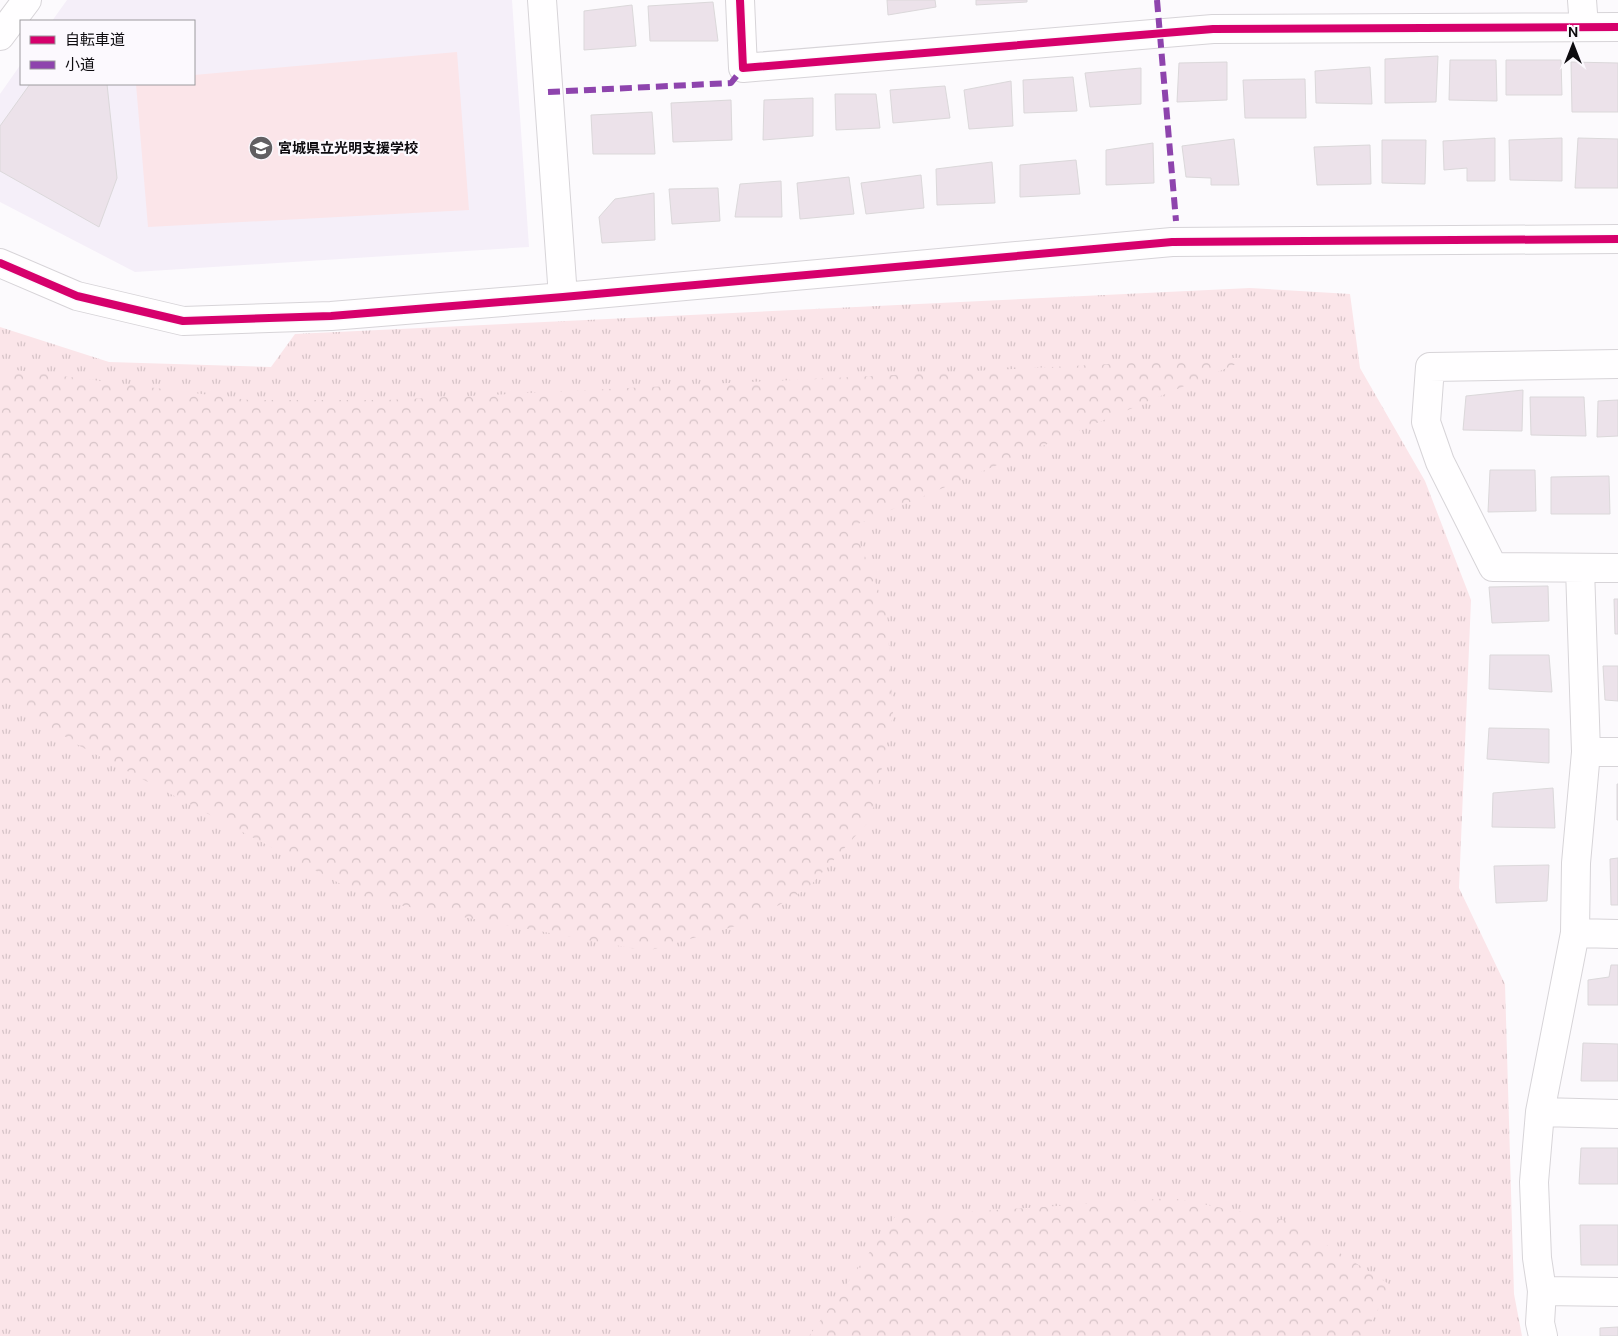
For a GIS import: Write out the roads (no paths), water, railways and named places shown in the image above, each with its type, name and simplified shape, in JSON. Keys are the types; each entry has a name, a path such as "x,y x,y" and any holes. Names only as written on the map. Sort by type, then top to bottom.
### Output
{"street":[{"path":"0,36 27,0"},
{"path":"542,0 563,297"},
{"path":"740,0 743,68 1213,29 1618,27"},
{"path":"1582,0 1584,27"},
{"path":"0,263 77,296 183,321 331,316 1172,242 1618,239"},
{"path":"1618,364 1430,367 1426,422 1440,462 1493,567 1618,568"},
{"path":"1543,1336 1540,1323 1542,1291 1537,1258 1534,1182 1540,1112 1574,933 1576,863 1586,752 1580,568"},
{"path":"1586,752 1618,752"},
{"path":"1574,933 1618,934"},
{"path":"1540,1112 1618,1114"},
{"path":"1542,1291 1618,1292"}],"place":[{"name":"宮城県立光明支援学校","path":"261,148"}]}
